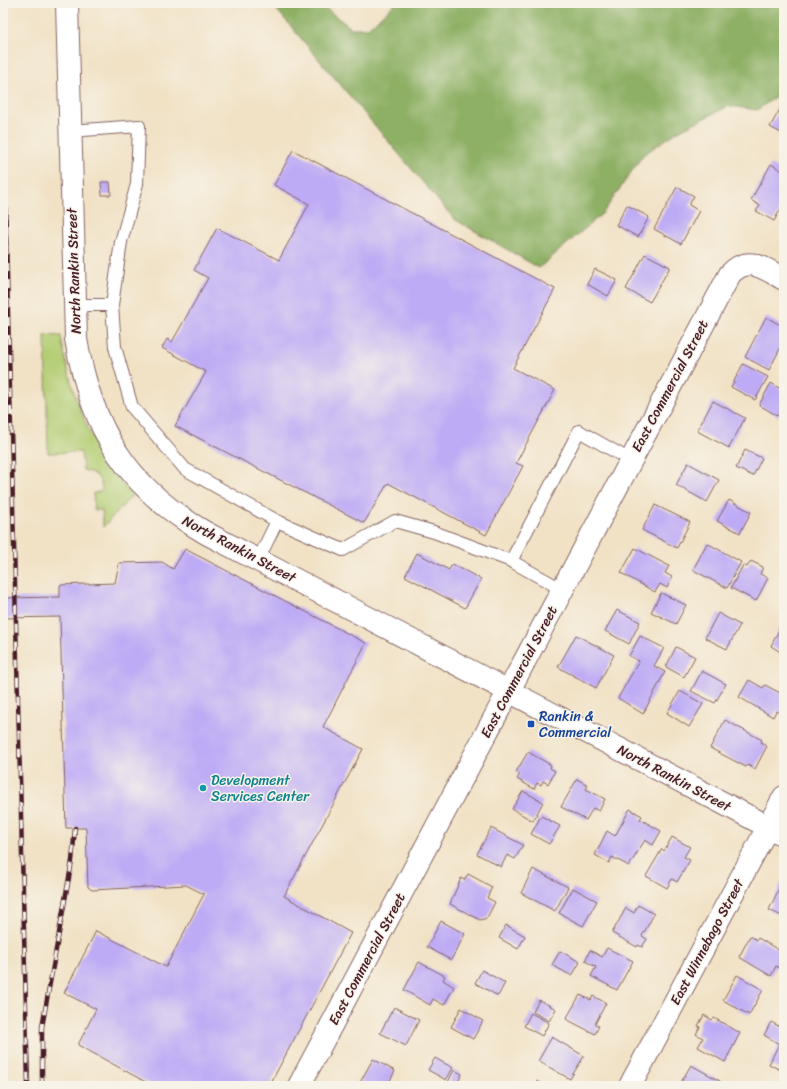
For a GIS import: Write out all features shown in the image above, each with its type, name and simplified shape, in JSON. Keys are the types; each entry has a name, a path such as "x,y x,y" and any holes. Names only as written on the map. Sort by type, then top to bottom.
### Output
{"street":[{"name":"North Rankin Street","path":"67,3 76,335 82,370 92,403 105,432 125,465 150,494 180,518 776,831"},
{"name":"East Commercial Street","path":"299,1086 730,274 736,267 744,263 752,263 784,279"},
{"name":"East Winnebago Street","path":"630,1086 776,831 784,797"}],"lane":[{"path":"70,131 139,126 138,184 121,242 112,305 115,346 132,407 185,469 277,521 343,550 395,520 434,532 511,561 563,590"},
{"path":"75,305 112,305"},
{"path":"511,561 579,431 630,460"},
{"path":"258,560 277,521"}],"green space":[{"path":"271,3 319,3 351,28 368,28 396,3 784,3 784,91 757,110 729,106 680,130 643,155 603,213 539,268 454,219"},
{"path":"45,335 61,336 65,358 77,400 85,421 105,460 132,496 103,527 102,510 94,510 93,493 99,492 102,489 100,481 91,472 83,470 81,452 48,453"}],"building":[{"path":"784,102 784,132 783,134 770,127"},
{"path":"293,150 555,289 513,368 555,390 516,463 523,466 486,535 388,483 364,523 175,426 206,372 162,348 167,339 172,342 208,278 194,270 217,228 279,260 309,204 274,185"},
{"path":"771,164 784,172 784,203 774,221 756,211 760,206 751,200"},
{"path":"101,182 110,182 111,195 102,195"},
{"path":"677,187 694,196 689,205 699,211 681,244 654,229"},
{"path":"627,205 649,217 638,237 616,225"},
{"path":"645,254 670,267 650,302 626,289"},
{"path":"595,269 617,280 608,296 587,284"},
{"path":"766,317 784,327 784,341 769,370 745,357"},
{"path":"743,364 768,377 755,400 731,387"},
{"path":"771,383 784,391 784,404 778,416 759,405"},
{"path":"713,401 745,418 729,448 697,431"},
{"path":"745,450 762,458 753,476 736,468"},
{"path":"688,463 719,480 707,502 676,485"},
{"path":"729,500 751,512 740,533 717,521"},
{"path":"655,505 690,522 677,548 642,530"},
{"path":"707,543 741,562 727,588 693,570"},
{"path":"635,548 669,566 665,573 672,577 667,588 660,584 655,592 621,573"},
{"name":"Development Services Center","path":"185,549 366,643 323,727 363,749 284,896 351,933 269,1086 153,1086 78,1045 96,1009 64,993 96,931 166,967 204,894 186,885 92,890 88,887 86,828 66,828 60,617 3,618 3,598 60,597 60,585 115,583 119,563 162,562 173,569"},
{"path":"417,553 449,570 452,564 481,579 465,608 405,576"},
{"path":"751,561 763,567 760,574 768,578 756,601 731,588 743,565 747,567"},
{"path":"661,593 686,605 676,624 651,612"},
{"path":"617,610 640,622 629,644 605,631"},
{"path":"718,613 740,625 727,649 705,638"},
{"path":"781,626 784,628 784,658 780,656 782,653 771,646"},
{"path":"576,635 614,655 596,688 558,667"},
{"path":"640,636 664,648 654,666 665,672 643,714 618,698 639,661 629,656"},
{"path":"676,647 695,657 684,677 666,667"},
{"path":"702,671 726,684 715,703 691,691"},
{"path":"749,680 763,688 765,685 784,695 784,710 782,714 776,711 773,717 739,697"},
{"path":"680,691 703,704 689,727 667,713"},
{"path":"725,720 762,740 761,742 767,746 755,769 748,765 746,767 710,748"},
{"path":"528,752 551,765 550,768 555,771 548,784 543,781 541,785 537,783 534,789 517,779 520,774 516,772"},
{"path":"577,779 588,785 586,789 605,799 599,811 593,808 586,820 561,807"},
{"path":"523,791 543,802 533,821 512,809"},
{"path":"630,809 642,816 640,819 661,831 653,845 645,840 629,866 612,857 609,863 595,855 607,831 615,836"},
{"path":"541,816 560,826 549,844 531,834"},
{"path":"491,828 523,845 515,859 507,855 501,867 477,854"},
{"path":"672,837 690,847 684,857 690,860 677,882 672,879 667,888 646,876 662,849 664,851"},
{"path":"533,869 568,887 555,911 521,893"},
{"path":"468,874 492,887 487,898 495,902 487,918 480,920 450,904 461,878 464,880"},
{"path":"781,884 784,886 784,917 769,910"},
{"path":"573,888 597,901 583,926 559,913"},
{"path":"638,905 654,914 642,936 647,939 642,947 638,945 637,947 612,933 626,908 634,913"},
{"path":"441,921 465,934 451,960 427,947"},
{"path":"506,925 525,936 518,949 499,938"},
{"path":"750,936 757,940 758,938 784,953 784,971 776,966 771,976 739,957"},
{"path":"607,948 633,961 617,990 591,976 596,967 585,961 590,950 602,957"},
{"path":"560,951 580,962 572,976 552,965"},
{"path":"419,962 445,976 443,980 454,987 444,1005 433,999 430,1005 404,990"},
{"path":"482,970 505,983 498,996 475,983"},
{"path":"737,975 763,990 749,1015 723,1000"},
{"path":"580,995 591,1000 593,996 606,1003 595,1024 599,1026 595,1034 566,1019"},
{"path":"539,1000 556,1009 549,1021 533,1012"},
{"path":"394,1007 419,1020 406,1046 380,1033"},
{"path":"461,1008 483,1021 473,1039 451,1027"},
{"path":"531,1013 549,1023 542,1036 524,1026"},
{"path":"704,1015 712,1020 714,1018 740,1033 725,1062 698,1047 703,1038 696,1034 700,1027 698,1026"},
{"path":"771,1022 784,1029 784,1041 782,1046 784,1047 784,1072 769,1064 779,1044 764,1035"},
{"path":"552,1037 584,1056 570,1079 538,1061"},
{"path":"435,1058 453,1068 446,1080 428,1070"},
{"path":"373,1059 395,1071 387,1086 358,1086"},
{"path":"691,1065 720,1081 718,1086 683,1086 680,1084"},
{"path":"454,1070 462,1074 456,1086 448,1082"},
{"path":"537,1081 546,1086 535,1086"}],"railway":[{"path":"3,119 28,1086"},
{"path":"42,1086 42,1027 72,861 75,828"}],"place":[{"name":"Rankin & Commercial","path":"531,724"},
{"name":"Development Services Center","path":"203,788"}]}
